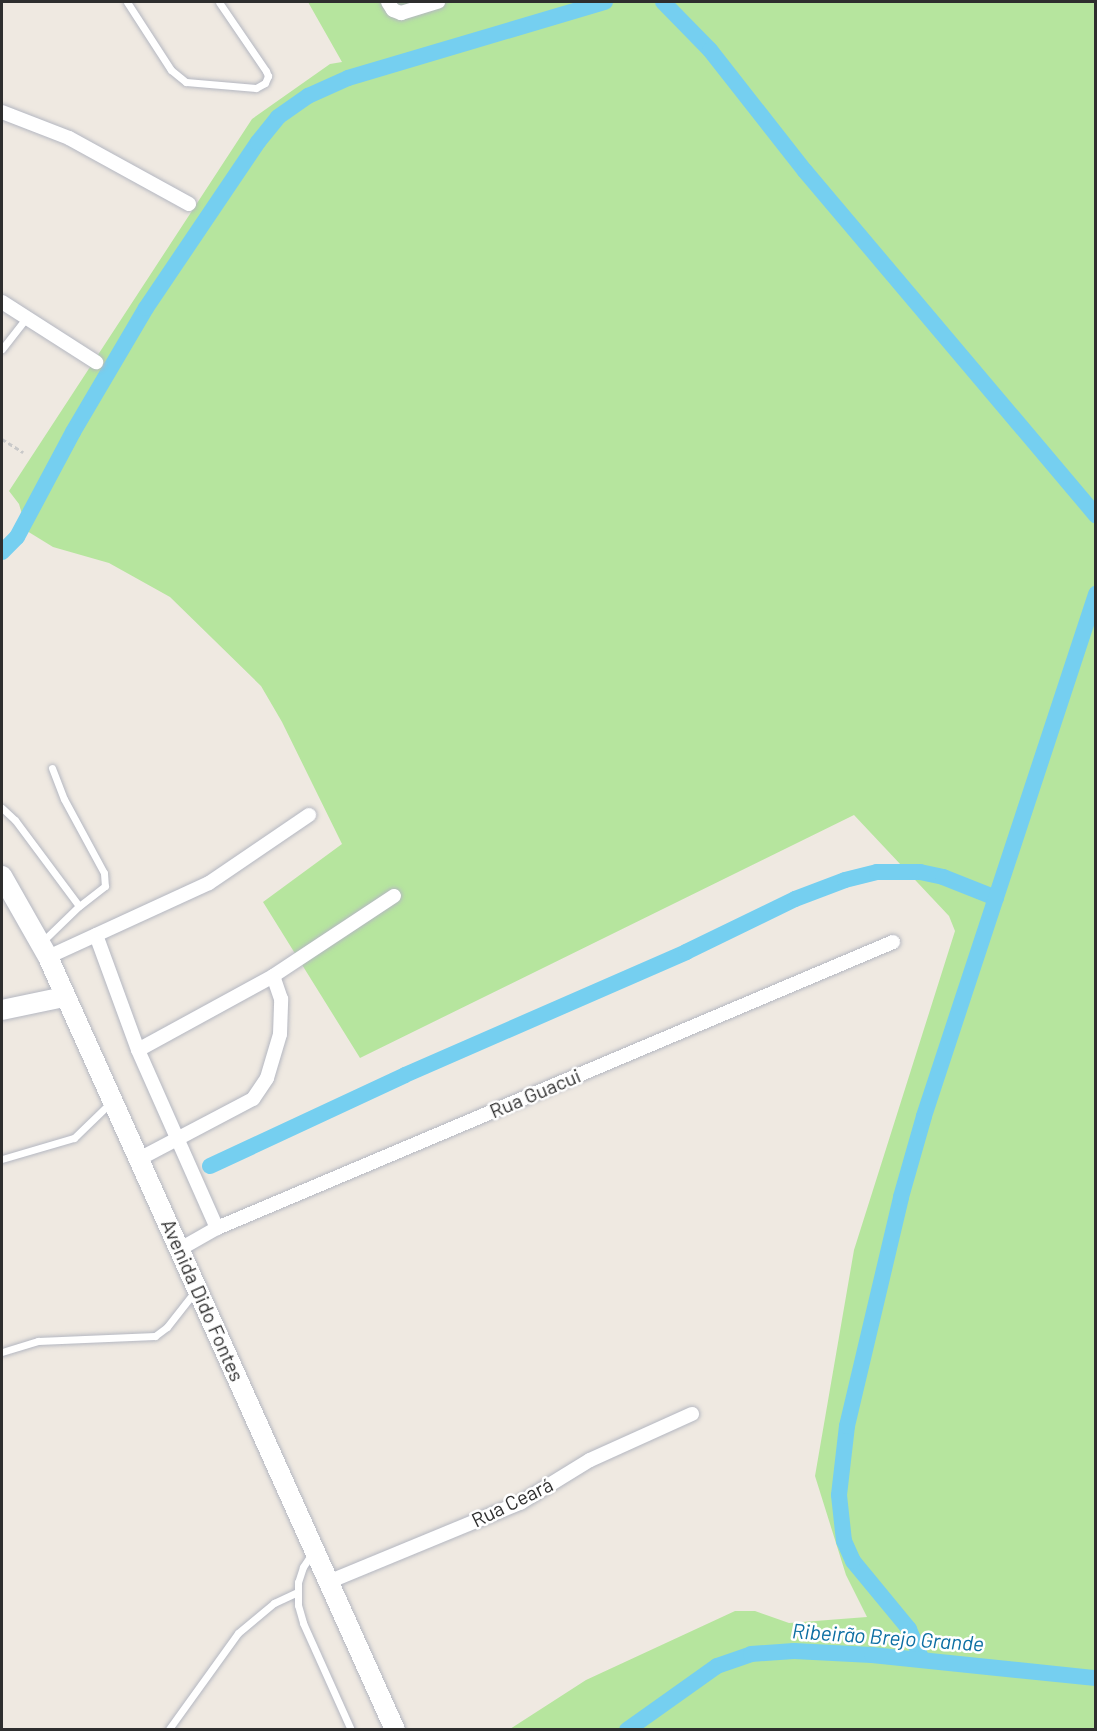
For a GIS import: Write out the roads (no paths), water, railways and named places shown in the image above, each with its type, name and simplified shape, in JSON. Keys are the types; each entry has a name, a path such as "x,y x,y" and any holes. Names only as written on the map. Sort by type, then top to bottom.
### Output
{"street":[{"path":"388,2 393,10 401,12 438,2"},
{"path":"2,112 69,138 189,204"},
{"path":"2,302 96,362"},
{"path":"44,950 96,934 209,883 309,815"},
{"name":"Avenida Dido Fontes","path":"2,876 44,950 395,1730"},
{"path":"138,1050 273,976 394,896"},
{"path":"96,934 138,1050 179,1136 217,1228"},
{"name":"Rua Guacui","path":"180,1249 217,1228 892,942"},
{"path":"139,1159 179,1136 253,1100 267,1078 280,1034 281,999 273,976"},
{"path":"2,1010 64,997"},
{"name":"Rua Ceará","path":"328,1582 520,1503 590,1460 692,1414"}],"lane":[{"path":"127,2 171,70 186,82 256,88 265,83 268,76 266,71 219,2"},
{"path":"2,349 26,318"},
{"path":"44,950 79,906 105,886 104,873 64,799 52,768"},
{"path":"2,808 15,820 79,906"},
{"path":"2,1159 74,1138 112,1101"},
{"path":"2,1352 38,1341 155,1336 167,1327 198,1288"},
{"path":"314,1551 303,1568 298,1582 303,1623 351,1730"},
{"path":"169,1729 238,1633 274,1603 298,1592"}],"waterway":[{"path":"2,552 17,537 73,432 146,308 258,142 278,117 308,96 348,78 605,2"},
{"path":"663,2 710,50 805,171 1096,515"},
{"path":"922,1660 909,1629 853,1561 844,1541 839,1495 847,1426 901,1197 924,1116 1096,594"},
{"path":"210,1166 405,1075 686,952 795,899 845,880 877,872 920,872 943,877 996,898"},
{"name":"Ribeirão Brejo Grande","path":"627,1730 717,1666 751,1654 794,1651 872,1655 1096,1678"}]}
